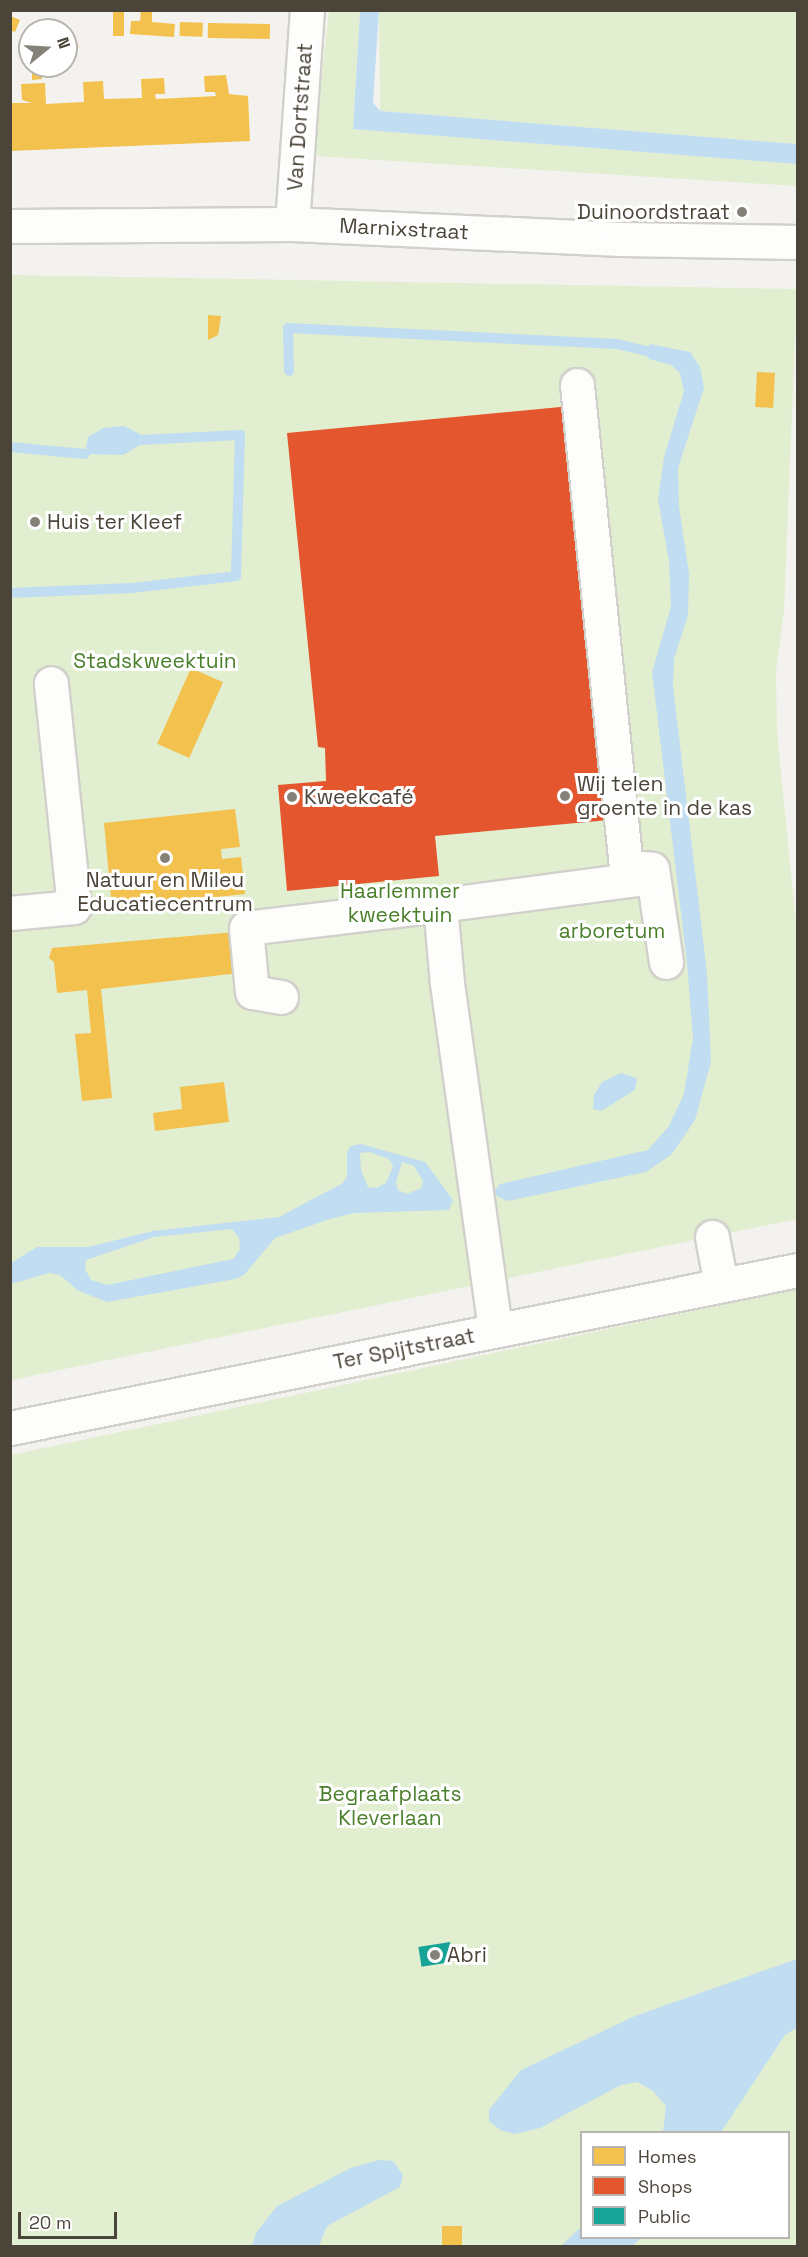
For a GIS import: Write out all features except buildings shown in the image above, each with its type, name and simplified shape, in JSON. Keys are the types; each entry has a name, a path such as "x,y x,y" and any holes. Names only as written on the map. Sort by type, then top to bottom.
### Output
{"street":[{"name":"Van Dortstraat","path":"292,224 307,10"},
{"name":"Marnixstraat","path":"10,225 292,224 627,239 798,242"},
{"path":"577,385 626,867 652,869 666,962"},
{"path":"10,913 74,907 51,683"},
{"path":"281,997 252,992 246,928 653,876"},
{"path":"440,905 475,1197 495,1330"},
{"path":"712,1237 721,1285"},
{"name":"Ter Spijtstraat","path":"10,1428 798,1270"}],"green space":[{"path":"329,11 360,11 353,129 797,164 797,186 313,156"},
{"path":"379,11 797,11 797,144 380,111"},
{"name":"Haarlemmer kweektuin","path":"11,275 797,289 784,612 776,672 777,731 798,944 797,1219 11,1380"},
{"name":"Begraafplaats Kleverlaan","path":"797,1289 797,2246 11,2246 11,1455"}],"water":[{"path":"360,11 379,11 373,103 380,111 797,144 797,164 353,129"},
{"path":"650,344 690,352 700,367 704,388 678,468 679,506 689,574 688,615 674,659 673,686 707,973 711,1062 695,1120 672,1154 646,1172 508,1201 492,1194 500,1184 648,1150 669,1126 684,1094 693,1038 687,963 652,672 671,607 669,561 658,500 664,457 684,391 680,373 671,365 649,359 646,351"},
{"path":"124,426 140,434 140,445 123,455 85,454 88,437 103,428"},
{"path":"621,1073 637,1078 635,1090 601,1111 593,1109 594,1095 602,1082"},
{"path":"361,1144 425,1162 453,1200 449,1210 354,1213 327,1220 275,1238 244,1275 235,1279 107,1302 77,1290 60,1275 49,1273 11,1284 11,1263 37,1247 88,1247 153,1231 279,1217 343,1183 347,1176 347,1152 351,1146","holes":["369,1152 389,1159 393,1166 386,1183 376,1188 368,1187 361,1170 360,1153","402,1162 414,1166 423,1181 421,1188 407,1194 398,1190 396,1182","232,1229 239,1238 240,1249 233,1259 107,1285 91,1280 85,1269 86,1260 154,1237"]},
{"path":"797,1959 797,2028 785,2035 722,2131 663,2131 666,2106 652,2090 637,2082 621,2085 540,2128 514,2134 500,2130 489,2121 489,2110 521,2070 635,2016"},
{"path":"379,2160 393,2161 403,2175 400,2187 327,2226 319,2246 252,2246 256,2233 277,2206 351,2168"},
{"path":"580,2228 580,2239 640,2239 632,2246 561,2246"}],"waterway":[{"path":"289,371 288,328 617,344 659,354"},
{"path":"10,593 132,588 236,576 240,435 140,440"},
{"path":"10,447 85,454"}],"place":[{"name":"Duinoordstraat","path":"742,212"},
{"name":"Huis ter Kleef","path":"35,522"},
{"name":"Wij telen groente in de kas","path":"565,796"},
{"name":"Kweekcafé","path":"292,797"},
{"name":"Natuur en Mileu Educatiecentrum","path":"165,858"},
{"name":"Abri","path":"435,1955"}],"park label":[{"name":"Stadskweektuin","path":"155,661"},
{"name":"arboretum","path":"612,931"}]}
